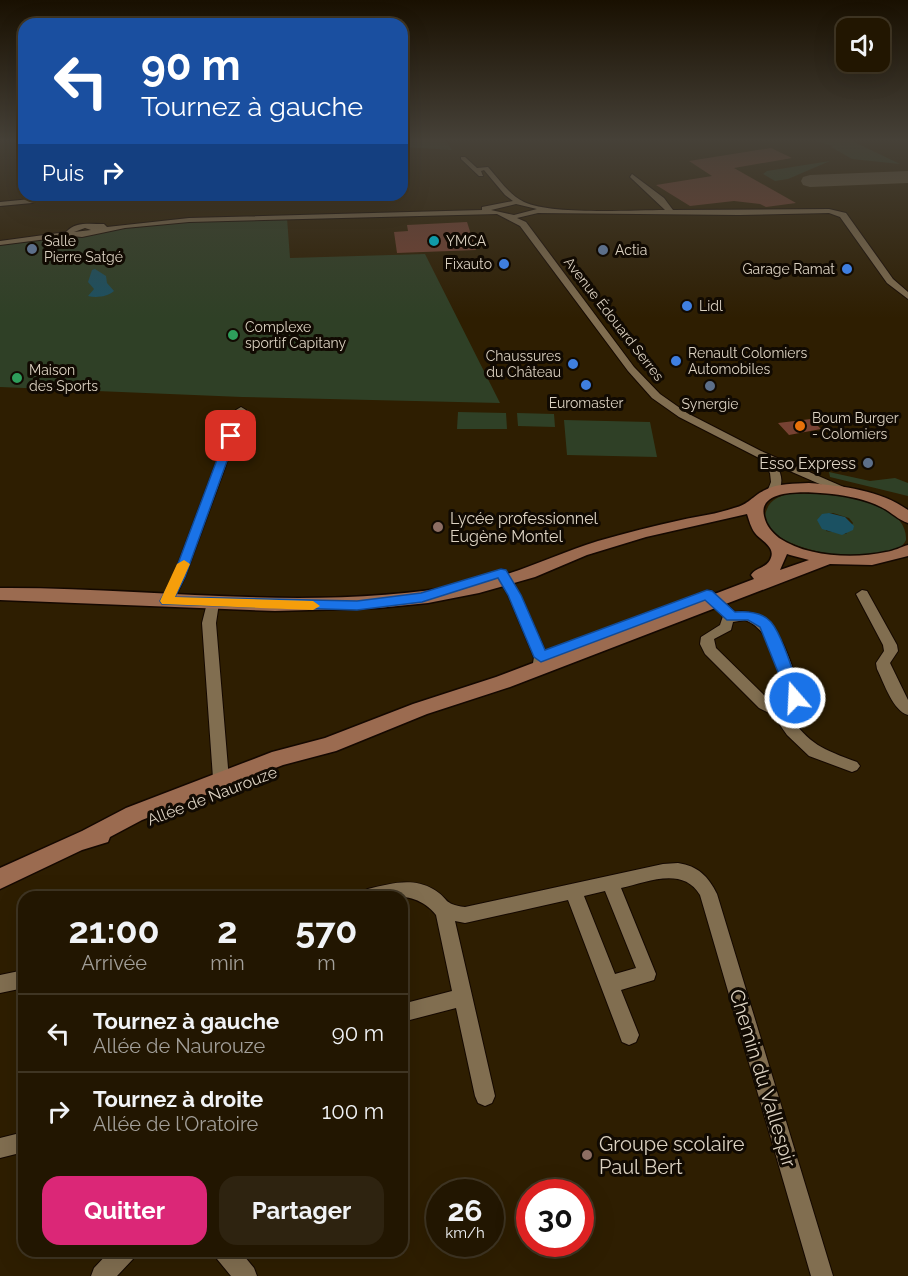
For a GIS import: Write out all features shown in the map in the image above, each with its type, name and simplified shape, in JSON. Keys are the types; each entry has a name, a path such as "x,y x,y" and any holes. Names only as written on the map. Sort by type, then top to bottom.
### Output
{"main road":[{"path":"0,594 213,603 357,606 447,595 504,576 549,567 580,553 643,533 739,512 756,504 775,486 842,490 882,501 908,504"},
{"path":"882,501 908,518"},
{"path":"756,504 755,519 771,538"},
{"path":"701,520 738,523 801,553 830,558 867,561 904,554"},
{"name":"Allée de Naurouze","path":"711,597 776,567 781,558 771,538"},
{"name":"Allée de Naurouze","path":"0,879 90,837 135,826 222,786 288,767 329,745 711,597 830,558"},
{"path":"0,588 33,594"},
{"path":"0,866 58,850"}],"street":[{"path":"516,199 522,202 529,214 558,211 839,213 843,215 890,281 908,296"},
{"path":"657,199 671,212"},
{"path":"0,204 32,201"},
{"path":"0,242 70,232 80,226 93,230 189,220 522,202"},
{"name":"Avenue Édouard Serres","path":"498,205 507,216 529,214 646,387 684,415 757,453 842,490"},
{"path":"167,601 179,577 241,410"},
{"name":"Avenue Édouard Serres","path":"757,453 770,464 775,486"},
{"path":"775,486 794,469"},
{"path":"504,576 540,663"},
{"path":"862,594 890,645 891,651 883,663 884,669 908,710"},
{"path":"711,597 732,617"},
{"path":"213,603 209,623 222,786"},
{"path":"778,711 792,706 795,695 768,628 754,617 745,615 732,617 727,620 726,627 708,637 708,647 764,704 778,711 792,731 814,752 852,766"},
{"name":"Chemin du Vallespir","path":"610,883 675,869 690,872 702,881 717,922 822,1276"},
{"path":"444,912 465,915 610,883 647,974 609,984"},
{"path":"396,891 418,890 429,895 444,912 485,1096"},
{"path":"573,890 629,1035"},
{"path":"0,984 18,980"},
{"path":"408,1011 464,997"},
{"path":"0,1148 18,1144"},
{"path":"102,1276 119,1257"},
{"path":"230,1257 246,1276"}],"green space":[{"name":"Complexe sportif Capitany","path":"287,218 290,258 425,254 500,403 242,397 0,387 0,243 155,221"},
{"path":"458,412 506,413 507,429 457,429"},
{"path":"517,413 554,414 555,427 518,426"},
{"path":"564,420 650,422 657,457 567,455"},
{"path":"829,472 870,481 895,478 908,483 908,496 830,477"},
{"path":"789,494 838,496 877,506 892,514 903,525 906,540 895,550 875,555 850,556 824,553 799,546 779,536 767,523 767,509 771,503 776,498","holes":["833,513 849,518 853,523 846,534 826,531 826,514"]}],"water":[{"path":"95,269 106,276 107,283 114,291 108,295 88,296 94,289 88,282 92,270"},
{"path":"829,513 845,517 854,526 853,530 842,535 822,529 817,520 822,514"}],"building":[{"path":"678,199 788,199 796,203 766,207 760,204 734,201 690,206"},
{"name":"YMCA","path":"467,222 476,250 397,253 394,232 408,231 407,225"},
{"name":"Boum Burger - Colomiers","path":"811,419 821,429 789,435 778,423"}],"slow traffic":[{"path":"184,564 167,601 313,606"}],"place":[{"name":"YMCA","path":"434,241"},
{"name":"Salle Pierre Satgé","path":"32,249"},
{"name":"Actia","path":"603,250"},
{"name":"Fixauto","path":"504,264"},
{"name":"Garage Ramat","path":"847,269"},
{"name":"Lidl","path":"687,306"},
{"name":"Complexe sportif Capitany","path":"233,335"},
{"name":"Renault Colomiers Automobiles","path":"676,361"},
{"name":"Chaussures du Château","path":"573,364"},
{"name":"Maison des Sports","path":"17,378"},
{"name":"Euromaster","path":"586,385"},
{"name":"Synergie","path":"710,386"},
{"name":"Boum Burger - Colomiers","path":"800,426"},
{"name":"Esso Express","path":"868,463"},
{"name":"Lycée professionnel Eugène Montel","path":"438,527"},
{"name":"Groupe scolaire Paul Bert","path":"587,1155"}],"route":[{"path":"231,436 179,577 167,601 357,606 422,597 501,573 507,580 541,657 707,594 732,617 735,615 750,616 765,624 782,661 795,698"}]}
